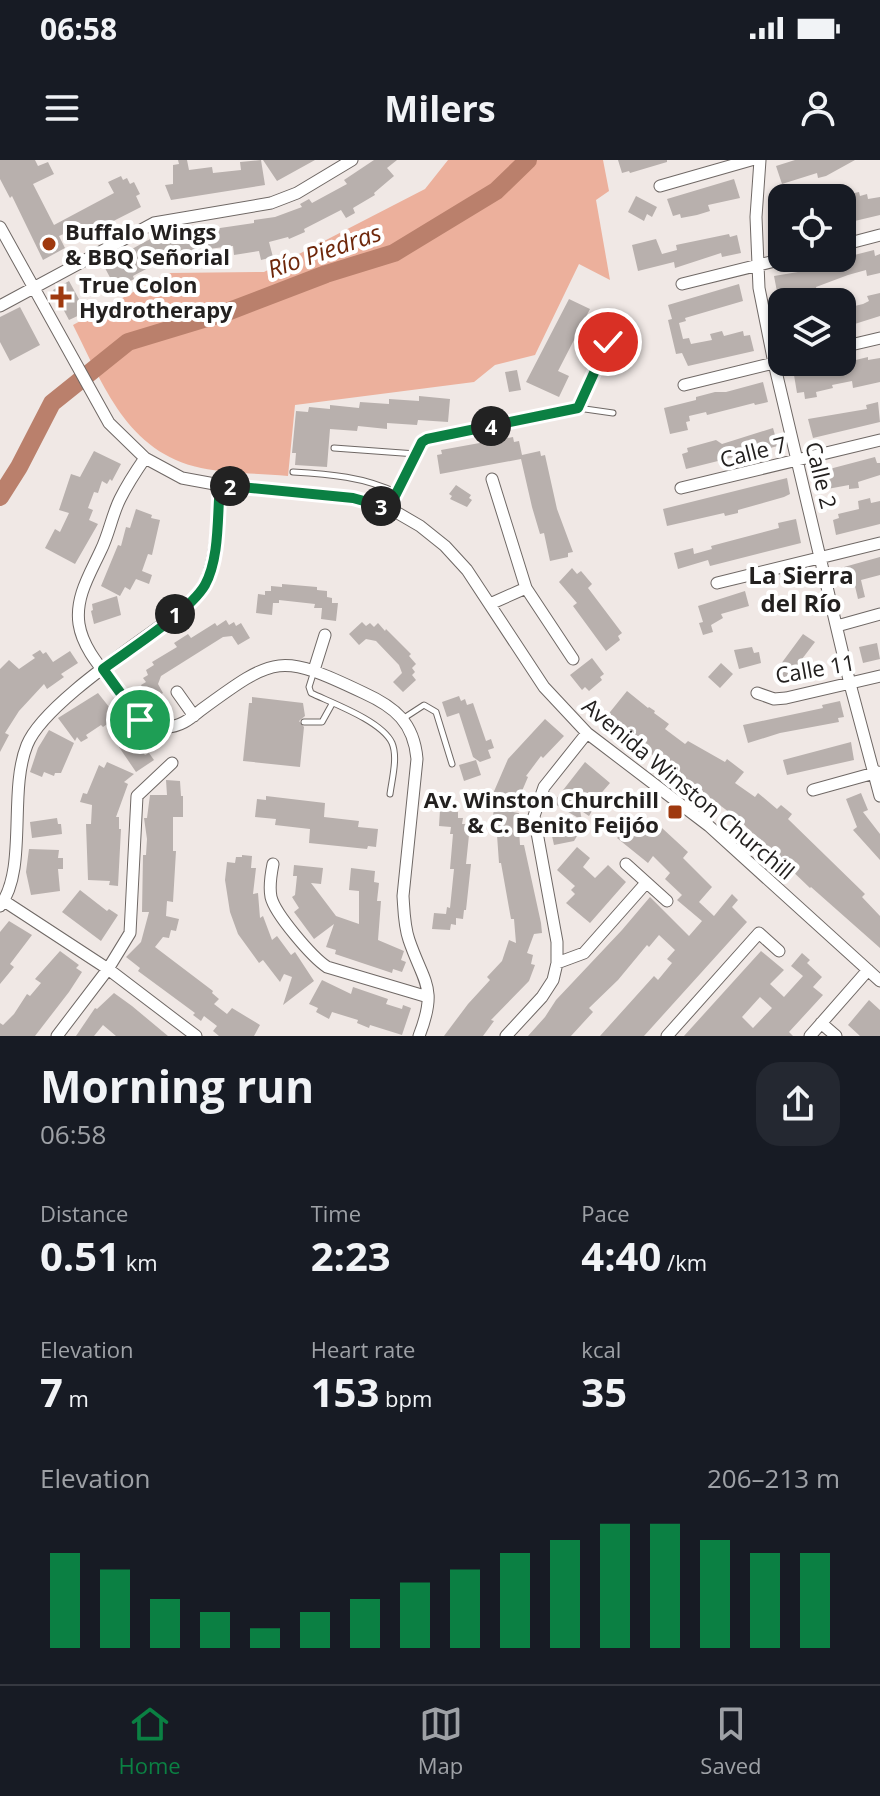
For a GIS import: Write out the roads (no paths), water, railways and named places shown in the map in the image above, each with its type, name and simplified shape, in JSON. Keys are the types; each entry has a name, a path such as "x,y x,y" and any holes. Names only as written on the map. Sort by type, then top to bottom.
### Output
{"street":[{"path":"0,306 154,223 271,203 297,193 352,160"},
{"path":"660,186 751,160"},
{"name":"Calle 2","path":"760,160 757,265 768,323"},
{"name":"Avenida Winston Churchill","path":"0,227 109,423 145,458 182,478 220,485 353,498 389,508 420,526 445,546 490,604 544,687 587,733 709,826 880,981"},
{"path":"856,241 880,235"},
{"path":"682,284 768,262"},
{"path":"856,344 880,338"},
{"path":"684,385 768,364"},
{"name":"Calle 2","path":"781,376 850,684 877,772 880,796"},
{"name":"Calle 7","path":"681,488 880,440"},
{"path":"145,458 119,501 80,597 79,628 89,651 140,720 150,725 180,725 254,672 285,665 314,670 384,702 403,718 415,744 417,759 403,896 408,939 422,969 428,997 428,1013 419,1036"},
{"path":"492,479 526,588 573,659"},
{"path":"196,1036 108,969 2,903 14,870 17,784 27,744 45,717 182,609 204,585 213,558 220,485"},
{"path":"717,583 880,543"},
{"path":"490,604 526,588"},
{"path":"837,626 880,614"},
{"path":"314,670 325,635"},
{"name":"Calle 11","path":"757,693 774,699 786,698 880,676"},
{"path":"177,692 194,716"},
{"path":"506,1036 542,997 553,980 557,942 534,816 544,787 587,733"},
{"path":"57,1036 108,969 130,933 137,796 172,763"},
{"path":"813,790 877,772"},
{"path":"273,864 271,895 275,906 317,960 327,967 428,997"},
{"path":"626,864 667,901"},
{"path":"557,963 584,953 646,883"},
{"path":"667,1036 759,933 779,951"},
{"path":"810,1036 868,970"},
{"path":"821,1023 836,1036"}],"lane":[{"path":"578,408 608,342"},
{"path":"389,508 427,439 578,408 613,413"},
{"path":"334,448 416,454"},
{"path":"293,472 357,479 397,493"},
{"path":"314,670 309,687 311,693 378,726 392,743 394,755 390,794"},
{"path":"304,722 322,722 332,704"},
{"path":"403,718 424,705 432,707 439,717 452,764"}],"waterway":[{"name":"Río Piedras","path":"0,497 52,403 128,342 227,312 326,274 394,253 496,191 528,160"}],"place":[{"name":"Buffalo Wings & BBQ Señorial","path":"49,244"},
{"name":"True Colon Hydrotherapy","path":"61,297"},
{"name":"Av. Winston Churchill & C. Benito Feijóo","path":"675,812"}],"district":[{"name":"La Sierra del Río","path":"801,588"}]}
